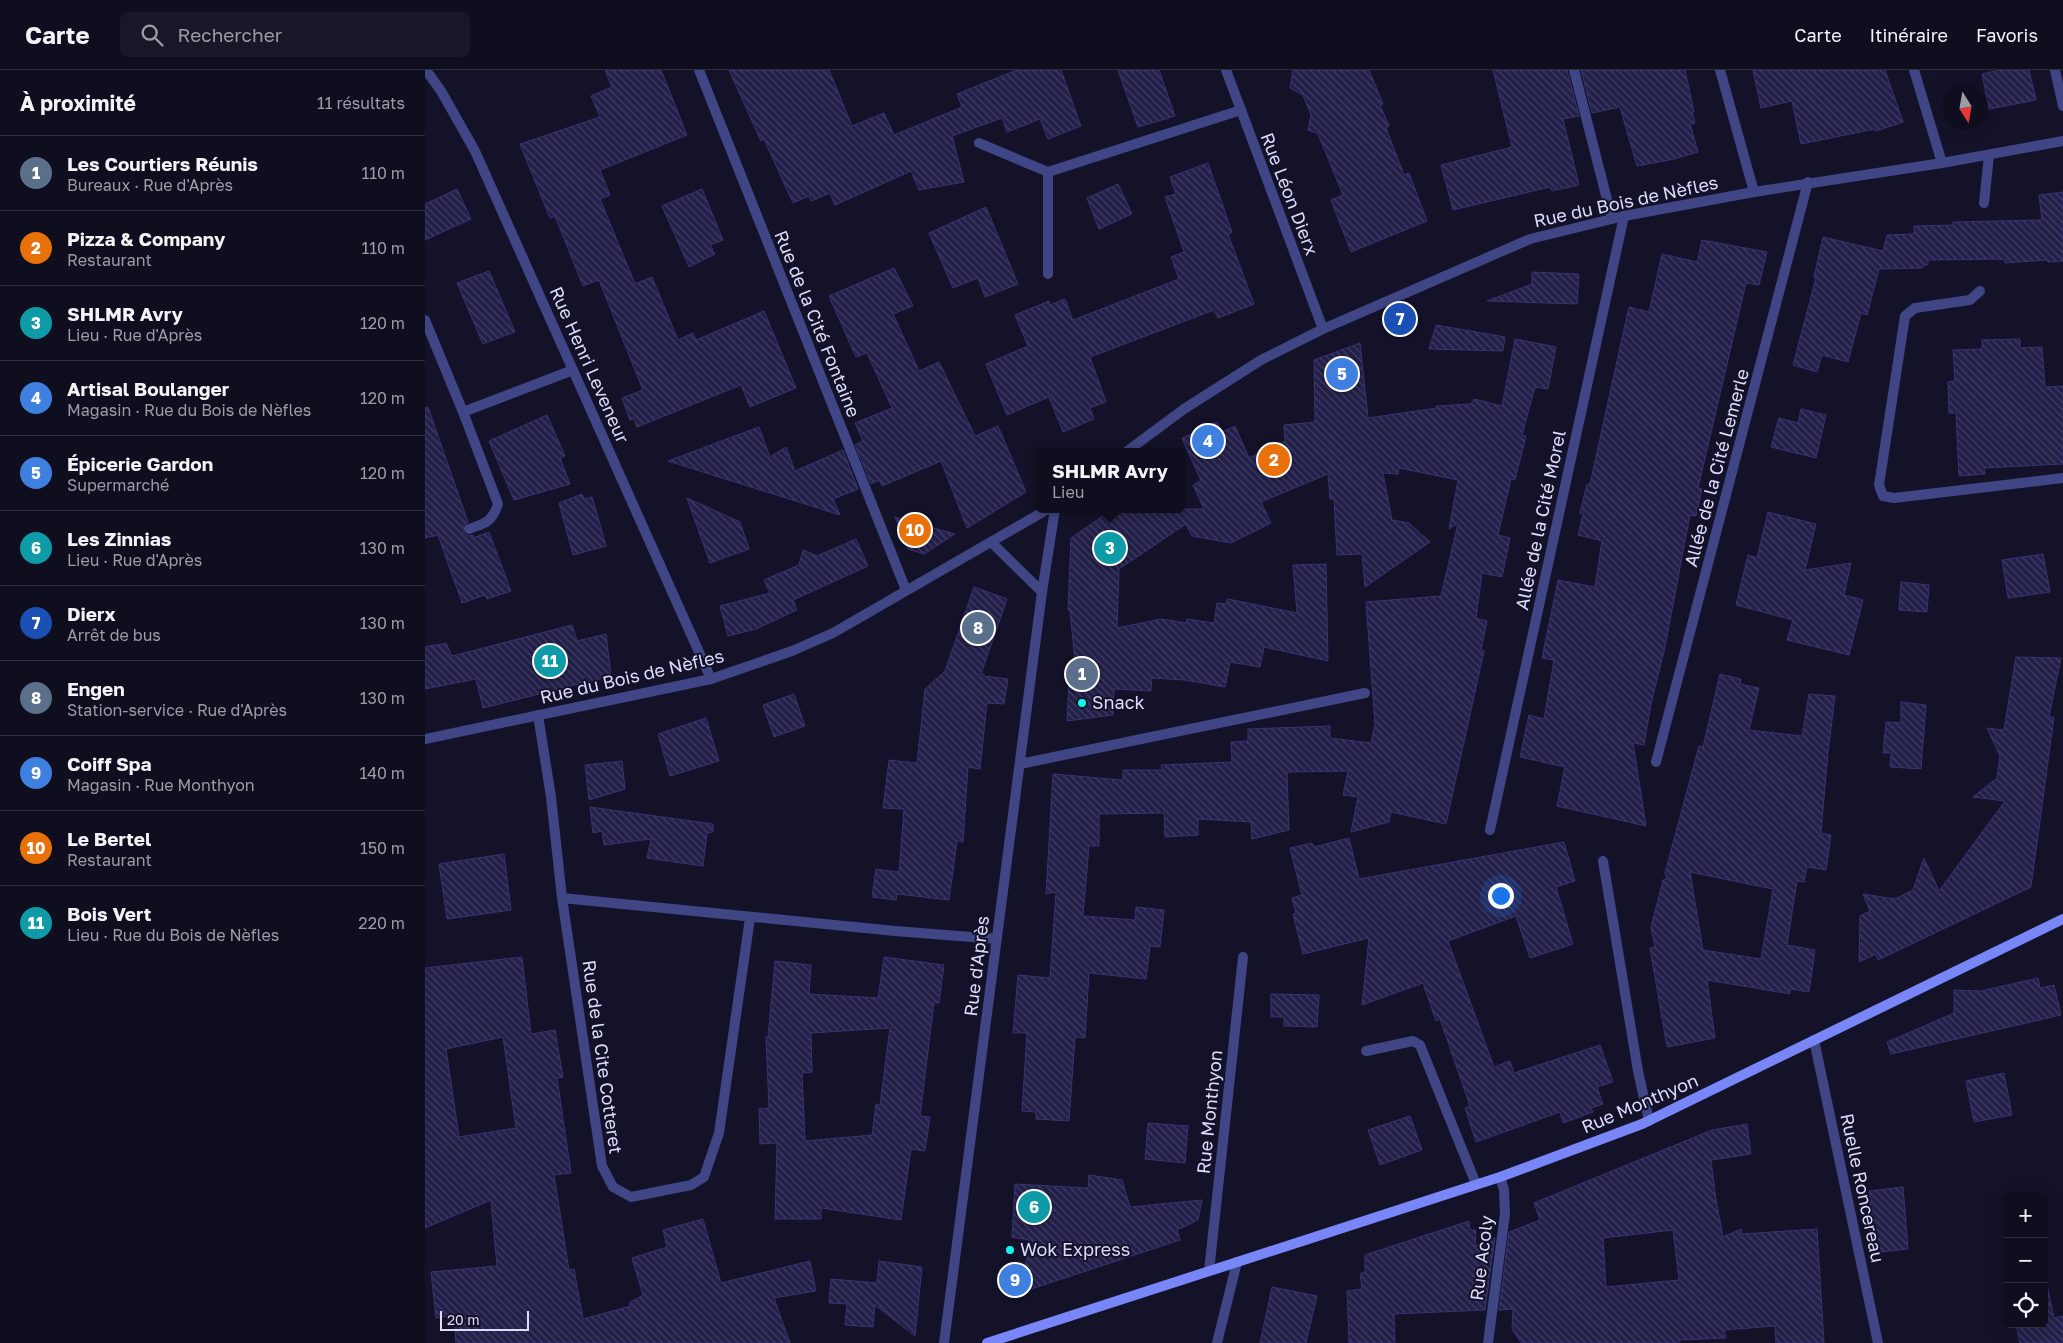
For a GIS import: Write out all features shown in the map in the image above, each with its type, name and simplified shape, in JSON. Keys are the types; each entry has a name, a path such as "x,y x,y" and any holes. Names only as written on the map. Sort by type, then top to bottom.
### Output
{"main road":[{"name":"Rue Monthyon","path":"987,1343 1500,1177 1649,1121 2063,919"}],"street":[{"name":"Rue Henri Leveneur","path":"426,70 441,91 475,151 711,679"},
{"name":"Rue de la Cité Fontaine","path":"699,70 905,590"},
{"name":"Rue Léon Dierx","path":"1226,70 1323,329"},
{"path":"1574,70 1612,219"},
{"path":"1719,70 1754,192"},
{"path":"1914,70 1942,163"},
{"path":"2055,70 2063,106"},
{"path":"979,143 1048,172 1241,110"},
{"name":"Rue du Bois de Nèfles","path":"1131,448 1184,408 1253,365 1323,329 1530,239 1625,216 1754,192 1942,163 2063,141"},
{"path":"1984,203 1989,155"},
{"path":"1048,172 1048,274"},
{"name":"Allée de la Cité Lemerle","path":"1656,762 1809,182"},
{"name":"Allée de la Cité Morel","path":"1489,830 1625,216"},
{"path":"1980,291 1970,300 1915,308 1905,316 1879,485 1883,496 1895,498 2063,478"},
{"path":"425,320 498,504 495,514 488,522 469,530"},
{"path":"463,412 573,370"},
{"name":"Rue du Bois de Nèfles","path":"425,739 711,679 792,651 833,633 1041,513"},
{"name":"Rue d'Après","path":"944,1343 1042,592 1054,513"},
{"path":"991,542 1042,592"},
{"path":"1020,764 1365,693"},
{"name":"Rue de la Cite Cotteret","path":"538,715 602,1166 613,1187 631,1197 691,1185 704,1177 719,1134 750,918"},
{"path":"1603,861 1638,1071 1649,1121"},
{"path":"563,898 750,918 997,939"},
{"name":"Rue Monthyon","path":"1209,1271 1243,957"},
{"name":"Ruelle Roncereau","path":"1814,1040 1878,1343"},
{"path":"1365,1051 1413,1041 1420,1045 1476,1184"},
{"name":"Rue Acoly","path":"1488,1343 1505,1214 1504,1190 1500,1177"},
{"path":"1217,1343 1237,1262"}],"building":[{"path":"605,70 661,70 687,135 600,170 610,195 600,199 635,284 652,277 678,340 693,333 696,340 764,311 796,388 750,407 741,385 637,427 634,419 630,420 622,398 643,390 599,280 583,286 555,216 550,218 520,144 600,117 591,96 612,87"},
{"path":"729,70 829,70 852,126 884,113 894,135 962,107 957,94 1017,70 1061,70 1081,126 1048,139 1040,119 1007,132 1002,118 952,136 964,182 919,190 911,171 835,205 830,193 811,201 809,196 793,203 764,139 761,141"},
{"path":"1118,70 1159,70 1175,116 1138,127"},
{"path":"1293,70 1369,70 1383,104 1380,105 1389,126 1386,128 1404,175 1409,173 1427,221 1351,252 1331,200 1343,195 1318,134 1308,130 1311,115 1303,95 1290,88"},
{"path":"1493,70 1567,70 1579,116 1563,119 1579,185 1552,191 1550,187 1453,210 1441,165 1512,147"},
{"path":"1581,70 1685,70 1694,112 1692,112 1695,123 1690,124 1698,152 1637,166 1620,107 1592,113"},
{"path":"1753,70 1885,70 1903,122 1876,131 1875,129 1801,144 1792,101 1761,108"},
{"path":"2000,70 2029,70 2036,100 1989,109 1988,85 1984,85 1982,74"},
{"path":"1208,163 1232,232 1228,234 1254,304 1218,318 1214,310 1090,357 1106,402 1090,408 1094,419 1063,432 1049,397 1007,415 986,364 1028,346 1015,315 1049,301 1050,305 1065,299 1073,320 1179,279 1171,257 1184,252 1165,197 1176,194 1170,177"},
{"path":"1118,184 1132,214 1099,229 1087,198"},
{"path":"457,189 471,219 425,240 425,204"},
{"path":"702,189 723,240 710,245 715,254 689,267 662,206"},
{"path":"2063,192 2063,261 2048,262 2047,260 2005,263 2005,260 1998,259 1928,260 1928,265 1923,265 1922,268 1879,269 1867,315 1861,313 1848,362 1822,355 1817,372 1793,365 1816,278 1814,277 1823,237 1883,251 1887,235 1914,234 1914,226 1953,225 1953,222 2042,220 2039,195"},
{"path":"986,207 1018,284 985,297 978,278 953,288 929,233"},
{"path":"1702,240 1767,252 1759,285 1746,283 1698,488 1702,489 1696,516 1690,515 1644,745 1633,743 1646,826 1557,806 1565,767 1520,757 1529,715 1544,719 1554,660 1542,658 1558,580 1595,587 1602,541 1578,535 1583,514 1580,513 1587,484 1590,484 1629,307 1649,312 1662,254 1697,262"},
{"path":"894,268 913,306 893,314 919,371 939,362 975,436 998,426 1026,492 967,528 941,461 882,486 879,480 871,484 855,445 863,441 855,423 892,408 867,353 856,357 829,296"},
{"path":"489,271 515,332 483,344 457,283"},
{"path":"1532,272 1579,274 1577,304 1487,301 1532,284"},
{"path":"1436,325 1505,337 1503,351 1429,349"},
{"path":"1515,339 1556,347 1548,389 1535,387 1522,435 1526,436 1515,480 1511,479 1498,535 1510,538 1502,577 1482,573 1476,618 1487,621 1481,650 1484,651 1446,824 1391,812 1389,822 1351,832 1358,797 1343,795 1348,771 1287,772 1289,830 1252,839 1251,822 1198,819 1198,835 1165,837 1164,813 1099,814 1099,846 1089,846 1083,916 1135,920 1136,907 1164,910 1160,947 1150,946 1146,979 1089,973 1085,1038 1075,1037 1069,1121 1036,1119 1036,1112 1022,1111 1027,1033 1013,1033 1018,975 1050,978 1056,892 1046,894 1053,774 1123,780 1123,770 1162,770 1161,765 1232,762 1231,742 1248,741 1248,729 1330,726 1330,738 1371,743 1375,724 1366,602 1441,596 1458,523 1449,529 1458,480 1399,468 1398,474 1383,473 1392,520 1409,523 1430,542 1365,587 1362,554 1337,555 1334,499 1330,499 1328,474 1261,502 1271,523 1231,543 1192,536 1186,524 1119,569 1117,628 1161,619 1186,623 1187,619 1214,623 1217,603 1226,604 1228,599 1297,613 1293,565 1326,564 1328,661 1264,647 1260,667 1230,662 1225,687 1185,680 1152,678 1151,691 1114,689 1113,715 1067,721 1070,663 1075,662 1070,610 1068,610 1071,538 1107,513 1185,513 1185,509 1204,509 1193,485 1201,481 1182,438 1217,422 1222,432 1235,426 1249,458 1285,441 1284,425 1315,422 1314,360 1360,343 1368,418 1437,408 1436,406 1471,404 1474,399 1502,406"},
{"path":"2020,339 2020,348 2042,347 2045,387 2063,386 2063,464 1984,468 1985,474 1959,476 1956,413 1949,413 1948,382 1955,381 1953,350 1982,349 1982,340"},
{"path":"428,407 468,522 464,525 463,532 467,536 473,535 473,538 489,532 511,591 487,599 485,595 462,603 438,535 425,538 425,408"},
{"path":"1801,409 1826,415 1816,458 1771,447 1779,418 1798,423"},
{"path":"547,415 565,456 560,458 570,484 514,500 489,441"},
{"path":"759,427 770,457 786,447 795,471 843,450 858,489 833,499 840,515 668,461"},
{"path":"582,494 584,499 592,497 606,546 573,555 559,503"},
{"path":"687,498 740,522 749,549 710,563"},
{"path":"1768,512 1816,524 1805,570 1851,563 1844,595 1863,600 1849,655 1787,640 1793,620 1736,605 1748,555 1757,558"},
{"path":"895,517 955,534 924,554 908,549"},
{"path":"856,539 868,566 793,600 797,610 756,629 728,636 720,606 770,593 764,580 799,565 803,550 817,556"},
{"path":"2043,554 2050,592 2008,598 2002,560"},
{"path":"1901,582 1929,585 1927,612 1899,610"},
{"path":"974,587 1007,599 981,674 1008,679 1004,704 987,703 980,769 968,767 963,842 957,841 949,900 897,894 896,900 872,897 876,869 899,872 904,809 883,808 889,760 917,763 925,689 945,671"},
{"path":"572,625 577,641 606,634 611,676 483,708 476,679 425,689 425,647 446,643 452,656"},
{"path":"2016,657 2061,658 2049,717 2054,717 2031,887 1878,960 1876,954 1859,962 1860,916 1870,911 1863,894 1895,899 1913,890 1924,858 1939,891 2005,801 1973,797 1997,778 2000,756 1987,728 2004,730"},
{"path":"1720,674 1741,679 1740,684 1759,688 1749,730 1802,736 1809,694 1835,696 1821,833 1831,835 1826,870 1807,867 1804,882 1797,881 1787,945 1815,950 1809,992 1790,989 1790,994 1707,980 1715,1038 1667,1047 1650,948 1655,947 1651,927 1663,880 1667,879 1665,873 1699,746 1703,747","holes":["1690,872 1773,889 1761,959 1703,950"]},
{"path":"794,694 805,726 774,737 763,705"},
{"path":"1901,702 1926,705 1921,769 1890,767 1891,753 1883,753 1886,722 1901,723"},
{"path":"706,718 719,761 670,776 658,734"},
{"path":"622,761 625,789 589,800 585,765"},
{"path":"590,807 713,824 713,832 707,833 703,866 647,858 651,839 604,845 602,831 593,833"},
{"path":"1349,838 1359,879 1564,842 1575,881 1556,887 1573,944 1530,958 1516,916 1448,941 1494,1067 1510,1061 1514,1073 1600,1045 1613,1082 1597,1087 1603,1104 1591,1108 1593,1112 1563,1123 1560,1112 1476,1142 1465,1108 1470,1106 1440,1019 1436,1021 1423,983 1362,1005 1369,938 1303,954 1293,914 1296,913 1292,898 1302,895 1290,848 1312,843 1314,847"},
{"path":"504,854 511,910 447,919 439,864"},
{"path":"522,957 531,1034 555,1030 563,1077 557,1078 571,1173 554,1175 569,1270 574,1269 583,1319 631,1306 629,1303 643,1295 632,1258 667,1247 663,1230 703,1219 721,1283 810,1261 816,1291 774,1298 790,1343 456,1343 454,1315 436,1318 431,1272 497,1266 491,1200 425,1228 425,968","holes":["503,1037 516,1128 459,1137 446,1049"]},
{"path":"884,957 944,965 939,1003 934,1003 920,1116 930,1117 925,1151 911,1149 901,1220 821,1208 821,1219 775,1219 777,1143 760,1144 759,1109 769,1108 766,1037 768,1037 775,961 811,965 809,994 878,998","holes":["890,1028 880,1105 876,1104 872,1135 805,1141 802,1073 812,1072 811,1033"]},
{"path":"2038,978 2040,988 2054,985 2061,1015 1891,1054 1887,1042 1954,1013 1954,990 1981,991"},
{"path":"1271,994 1319,995 1317,1027 1284,1026 1284,1017 1271,1017"},
{"path":"2004,1073 2012,1115 1974,1122 1966,1081"},
{"path":"1410,1116 1422,1150 1380,1165 1368,1130"},
{"path":"1148,1123 1188,1126 1185,1163 1145,1159"},
{"path":"1747,1124 1751,1154 1711,1160 1723,1237 1741,1229 1742,1234 1817,1229 1824,1343 1776,1343 1775,1326 1724,1330 1726,1338 1679,1340 1679,1343 1521,1343 1512,1329 1513,1309 1499,1310 1509,1232 1540,1220 1534,1203 1712,1130","holes":["1673,1230 1679,1280 1606,1287 1603,1238"]},
{"path":"1089,1175 1122,1180 1130,1207 1202,1200 1198,1220 1177,1230 1180,1240 1022,1292 1029,1240 1012,1237 1015,1184 1088,1188"},
{"path":"1903,1187 1908,1249 1872,1253 1869,1228 1873,1227 1869,1191"},
{"path":"1469,1221 1470,1230 1476,1230 1475,1246 1495,1238 1485,1310 1394,1314 1395,1343 1349,1343 1347,1291 1362,1289 1360,1274 1365,1272 1365,1255"},
{"path":"879,1261 922,1267 915,1336 875,1305 873,1327 845,1325 847,1304 829,1303 831,1279 877,1283"},
{"path":"1272,1287 1317,1296 1306,1343 1260,1343"},
{"path":"2048,1290 2054,1318 2063,1316 2063,1343 2020,1343 2017,1328 2048,1328"}],"place":[{"name":"Dierx","path":"1400,319"},
{"name":"Épicerie Gardon","path":"1342,374"},
{"name":"Artisal Boulanger","path":"1208,441"},
{"name":"Pizza & Company","path":"1274,460"},
{"name":"Le Bertel","path":"915,530"},
{"name":"SHLMR Avry","path":"1110,548"},
{"name":"Engen","path":"978,628"},
{"name":"Bois Vert","path":"550,661"},
{"name":"Les Courtiers Réunis","path":"1082,674"},
{"name":"Snack","path":"1082,703"},
{"name":"Les Zinnias","path":"1034,1207"},
{"name":"Wok Express","path":"1010,1250"},
{"name":"Coiff Spa","path":"1015,1280"}]}
